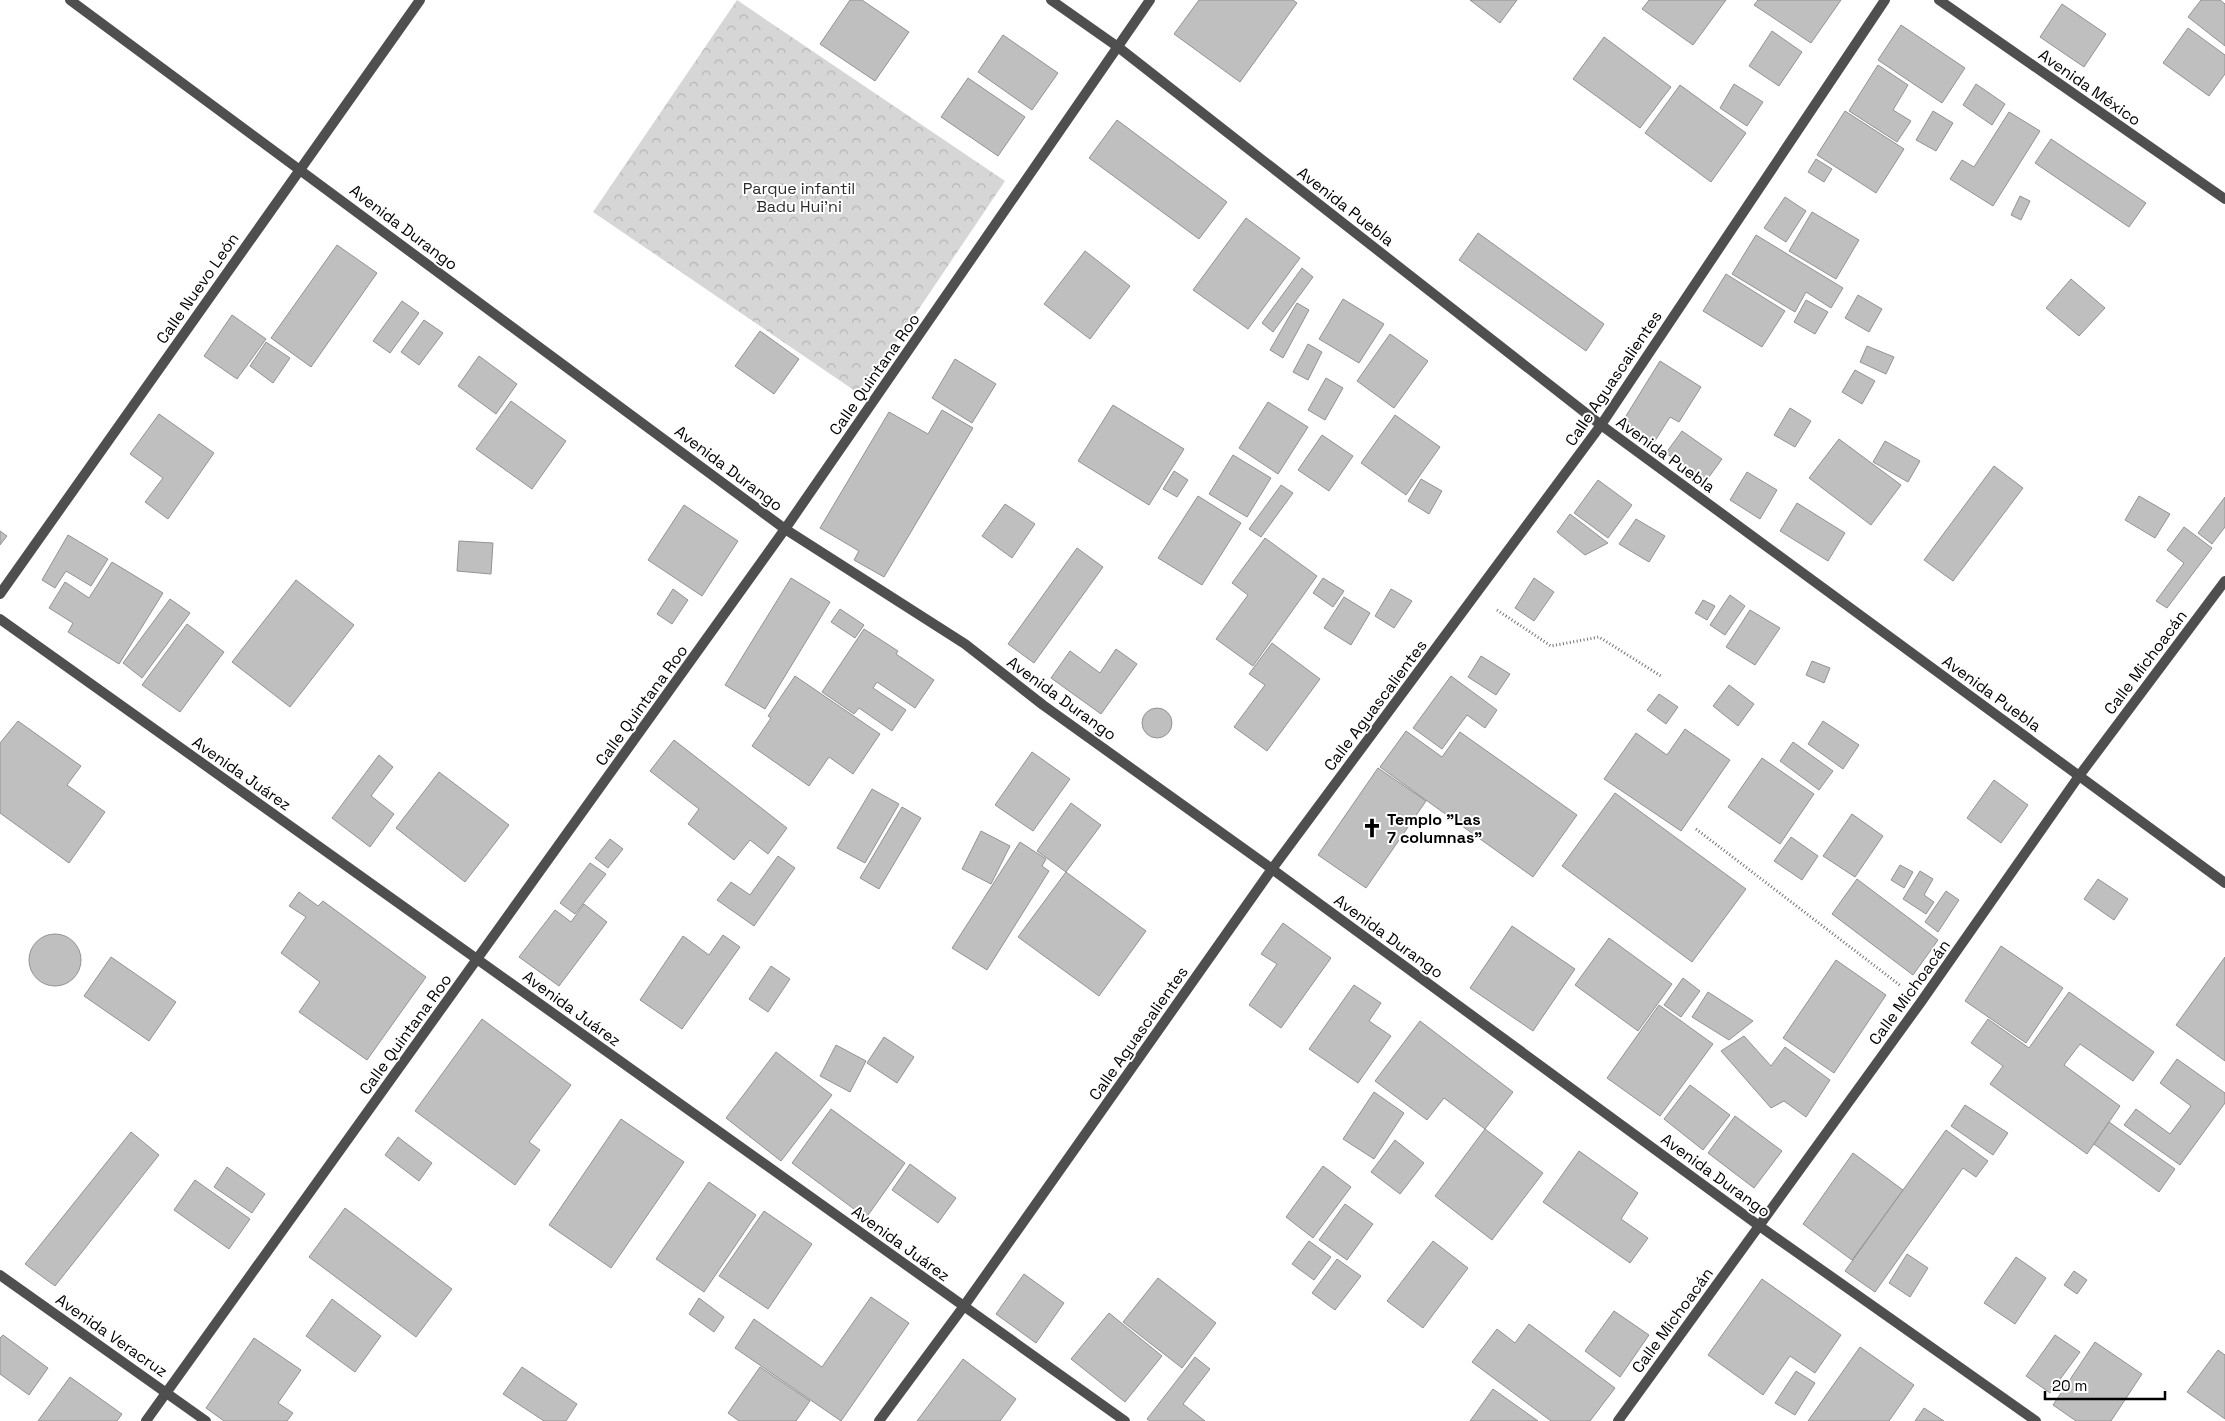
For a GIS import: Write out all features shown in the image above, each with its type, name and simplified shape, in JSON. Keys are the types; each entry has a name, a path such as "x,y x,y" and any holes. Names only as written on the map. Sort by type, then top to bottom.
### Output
{"street":[{"name":"Avenida Durango","path":"70,0 300,168 785,529 965,644 1043,705 1272,868 1758,1225 2036,1421"},
{"name":"Calle Nuevo León","path":"0,594 420,0"},
{"name":"Avenida Puebla","path":"1051,0 1118,47 1601,425 2225,882"},
{"name":"Calle Quintana Roo","path":"146,1421 785,529 1150,0"},
{"name":"Calle Aguascalientes","path":"880,1421 964,1306 1272,868 1601,425 1885,0"},
{"name":"Avenida México","path":"1939,0 2225,199"},
{"name":"Calle Michoacán","path":"1618,1421 1921,1002 2079,776 2225,581"},
{"name":"Avenida Juárez","path":"0,619 1125,1421"},
{"name":"Avenida Veracruz","path":"0,1275 206,1421"}],"path":[{"path":"1475,596 1551,646 1599,637 1661,676"},
{"path":"1696,829 1921,1002"}],"green space":[{"name":"Parque infantil Badu Hui'ni","path":"737,0 1005,181 861,395 593,212"}],"building":[{"path":"850,0 862,0 909,32 875,81 820,44"},
{"path":"1199,0 1293,0 1297,3 1240,82 1174,34"},
{"path":"1470,0 1517,0 1500,23"},
{"path":"1649,0 1726,0 1693,45 1642,9"},
{"path":"1758,0 1841,0 1811,43 1754,5"},
{"path":"2201,0 2220,0 2225,4 2225,46 2188,17"},
{"path":"2062,4 2106,34 2084,67 2040,37"},
{"path":"1901,25 1965,68 1942,103 1878,60"},
{"path":"2188,28 2225,55 2225,74 2209,96 2163,63"},
{"path":"1772,31 1802,52 1779,86 1749,66"},
{"path":"1003,35 1058,73 1032,110 978,72"},
{"path":"1604,37 1671,87 1640,128 1573,79"},
{"path":"1878,65 1908,85 1893,110 1911,121 1897,142 1849,111"},
{"path":"968,78 1025,117 998,156 941,117"},
{"path":"1734,84 1763,102 1747,126 1720,108"},
{"path":"1976,84 2005,104 1992,125 1963,105"},
{"path":"1680,85 1746,133 1711,182 1645,133"},
{"path":"1845,111 1904,149 1876,193 1817,155"},
{"path":"1933,111 1953,123 1936,151 1916,140"},
{"path":"2009,112 2040,131 1993,206 1950,179 1962,160 1974,167"},
{"path":"1117,120 1227,202 1199,239 1089,158"},
{"path":"2051,139 2146,203 2129,227 2035,163"},
{"path":"1816,159 1832,169 1824,182 1808,172"},
{"path":"2020,196 2030,201 2021,220 2011,215"},
{"path":"1785,197 1806,211 1786,242 1764,228"},
{"path":"1812,212 1859,240 1836,279 1789,251"},
{"path":"1246,218 1300,258 1248,329 1193,290"},
{"path":"1478,233 1604,324 1586,351 1459,260"},
{"path":"1756,235 1843,288 1831,308 1806,292 1795,312 1732,274"},
{"path":"337,245 377,273 311,367 271,338"},
{"path":"1085,251 1130,286 1090,339 1044,304"},
{"path":"1302,268 1313,277 1273,332 1262,323"},
{"path":"1726,274 1785,311 1762,347 1703,311"},
{"path":"2071,279 2105,308 2079,336 2046,308"},
{"path":"1858,295 1882,309 1869,332 1845,318"},
{"path":"1343,299 1384,324 1359,363 1319,339"},
{"path":"1806,300 1828,312 1815,334 1794,322"},
{"path":"402,301 419,313 390,353 373,341"},
{"path":"1297,303 1309,310 1283,358 1270,350"},
{"path":"232,315 266,339 237,379 204,356"},
{"path":"424,320 443,333 419,365 401,352"},
{"path":"760,331 799,359 774,394 735,366"},
{"path":"1390,334 1428,361 1394,408 1357,381"},
{"path":"266,342 290,358 273,383 250,366"},
{"path":"1308,344 1322,352 1308,380 1293,372"},
{"path":"1867,346 1894,357 1886,374 1860,362"},
{"path":"479,356 517,384 496,414 458,386"},
{"path":"955,359 996,384 972,423 932,398"},
{"path":"1660,361 1701,387 1679,422 1670,417 1653,444 1621,424"},
{"path":"1855,370 1875,381 1862,404 1842,392"},
{"path":"1326,378 1343,388 1325,420 1308,410"},
{"path":"511,401 566,441 532,489 476,449"},
{"path":"1268,402 1308,427 1278,474 1239,448"},
{"path":"1113,405 1184,449 1149,505 1078,461"},
{"path":"1790,408 1811,421 1795,447 1774,435"},
{"path":"942,410 973,428 884,577 854,560 859,551 820,528 889,412 928,434"},
{"path":"159,414 214,453 168,519 145,502 163,478 130,454"},
{"path":"1395,415 1440,447 1406,495 1361,463"},
{"path":"1682,431 1722,459 1706,481 1666,453"},
{"path":"1322,435 1353,456 1329,491 1298,470"},
{"path":"1839,439 1901,485 1871,525 1809,478"},
{"path":"1885,441 1920,461 1908,482 1873,462"},
{"path":"1233,455 1271,478 1247,517 1209,494"},
{"path":"1994,466 2023,488 1953,581 1924,560"},
{"path":"1174,471 1188,480 1177,497 1163,489"},
{"path":"1747,472 1777,490 1760,519 1730,500"},
{"path":"1421,479 1442,491 1429,514 1408,501"},
{"path":"1598,480 1632,505 1608,538 1574,513"},
{"path":"1281,485 1293,493 1261,537 1249,529"},
{"path":"1198,496 1241,523 1202,585 1158,558"},
{"path":"2139,496 2170,514 2155,538 2125,520"},
{"path":"2225,497 2225,527 2212,544 2198,533"},
{"path":"1797,503 1845,533 1828,561 1780,531"},
{"path":"1005,504 1035,524 1012,558 982,536"},
{"path":"684,505 738,541 702,596 648,560"},
{"path":"1570,514 1608,543 1585,555 1557,532"},
{"path":"1636,519 1665,536 1649,562 1619,544"},
{"path":"2184,527 2212,548 2167,608 2156,601 2184,563 2167,550"},
{"path":"0,531 7,536 0,545"},
{"path":"68,535 108,559 91,586 66,571 55,588 42,580"},
{"path":"1265,538 1317,576 1253,666 1216,639 1248,595 1232,583"},
{"path":"459,541 493,543 491,574 457,571"},
{"path":"1077,548 1103,567 1034,663 1008,644"},
{"path":"112,562 163,593 119,664 68,632 73,623 49,608 65,582 89,598"},
{"path":"791,578 830,602 765,709 725,685"},
{"path":"1323,578 1344,591 1333,607 1313,593"},
{"path":"1534,578 1554,592 1534,621 1515,608"},
{"path":"296,580 354,625 290,707 232,662"},
{"path":"673,589 688,600 672,624 657,614"},
{"path":"1391,589 1412,601 1394,628 1375,616"},
{"path":"1730,595 1745,606 1725,635 1710,625"},
{"path":"1344,597 1370,613 1351,645 1324,628"},
{"path":"170,599 190,613 142,678 123,663"},
{"path":"1703,600 1715,606 1707,620 1695,613"},
{"path":"840,609 864,625 855,638 831,622"},
{"path":"1750,610 1780,628 1755,665 1726,647"},
{"path":"187,624 224,652 180,712 142,685"},
{"path":"864,629 898,651 896,654 934,680 915,708 877,682 873,688 906,710 892,731 859,708 854,714 822,692"},
{"path":"1272,643 1320,679 1267,751 1234,727 1265,685 1249,674"},
{"path":"1116,649 1137,664 1101,714 1051,678 1070,651 1100,673"},
{"path":"1481,656 1510,674 1496,695 1468,677"},
{"path":"1812,661 1830,668 1824,683 1806,675"},
{"path":"795,676 880,734 853,774 829,757 809,786 752,746 771,718 768,716"},
{"path":"1451,676 1497,710 1485,728 1467,715 1442,749 1413,728"},
{"path":"1729,685 1754,704 1738,726 1713,706"},
{"path":"1659,694 1678,707 1666,724 1647,710"},
{"path":"1157,708 1163,709 1171,717 1171,729 1163,737 1157,738 1151,737 1143,729 1142,723 1143,717 1151,709"},
{"path":"18,721 81,766 67,785 105,812 69,863 0,813 0,743"},
{"path":"1823,721 1859,745 1843,769 1808,744"},
{"path":"1685,729 1730,760 1681,831 1604,779 1636,733 1667,755"},
{"path":"1406,731 1442,757 1460,732 1577,815 1533,877 1380,767"},
{"path":"674,740 787,828 768,854 750,840 734,860 688,824 699,809 650,771"},
{"path":"1793,742 1833,771 1819,790 1780,761"},
{"path":"1032,752 1070,779 1033,831 995,805"},
{"path":"379,755 393,767 371,796 394,814 370,847 332,818"},
{"path":"1762,758 1814,794 1780,844 1728,807"},
{"name":"Templo \"Las 7 columnas\"","path":"1378,768 1426,801 1366,888 1318,855"},
{"path":"439,772 509,825 465,882 396,828"},
{"path":"1994,780 2028,805 2001,843 1967,818"},
{"path":"872,789 899,804 865,863 837,848"},
{"path":"1615,793 1746,889 1692,962 1562,866"},
{"path":"1071,803 1101,825 1066,872 1037,851"},
{"path":"902,807 921,818 879,889 860,878"},
{"path":"1852,814 1883,836 1855,877 1823,856"},
{"path":"981,831 1010,846 991,884 962,869"},
{"path":"1791,837 1818,856 1802,880 1774,861"},
{"path":"610,839 623,849 608,868 595,858"},
{"path":"1020,842 1046,859 1042,866 1049,871 987,970 952,948"},
{"path":"778,856 795,868 754,926 717,900 731,882 750,895"},
{"path":"590,863 606,874 575,914 560,903"},
{"path":"1900,865 1913,872 1904,888 1891,880"},
{"path":"1920,871 1933,879 1924,895 1934,902 1926,914 1903,899"},
{"path":"1066,872 1146,931 1099,996 1018,937"},
{"path":"1857,879 1938,940 1913,975 1832,914"},
{"path":"2098,879 2128,899 2114,920 2084,899"},
{"path":"1946,891 1959,900 1938,932 1925,922"},
{"path":"299,892 318,906 323,901 426,977 367,1060 299,1012 320,982 281,953 306,917 289,906"},
{"path":"584,904 607,922 559,986 519,957 555,910 571,922"},
{"path":"1283,923 1331,958 1281,1028 1249,1005 1277,964 1261,954"},
{"path":"1512,926 1575,969 1533,1031 1470,988"},
{"path":"55,934 65,936 73,942 79,950 81,960 79,970 73,978 65,984 55,986 45,984 37,978 31,970 29,960 31,950 37,942 45,936"},
{"path":"723,935 740,947 682,1029 640,1000 683,936 709,955"},
{"path":"1609,938 1672,984 1638,1031 1575,985"},
{"path":"2001,946 2063,988 2026,1043 1965,1001"},
{"path":"111,957 176,1002 149,1041 84,996"},
{"path":"2225,957 2225,1061 2176,1025"},
{"path":"1836,960 1886,995 1834,1073 1783,1038"},
{"path":"771,966 790,979 768,1012 749,999"},
{"path":"1683,978 1700,991 1681,1017 1664,1005"},
{"path":"1354,985 1381,1003 1369,1021 1391,1036 1358,1083 1309,1049"},
{"path":"1708,992 1753,1021 1729,1040 1692,1017"},
{"path":"2069,992 2154,1052 2133,1081 2080,1044 2064,1065 2120,1106 2087,1154 1990,1084 2003,1066 1971,1043 1988,1019 2029,1048"},
{"path":"1659,1005 1713,1044 1660,1116 1607,1078"},
{"path":"482,1019 571,1085 529,1142 540,1150 515,1185 415,1111"},
{"path":"1420,1021 1513,1092 1485,1129 1444,1098 1427,1120 1375,1081"},
{"path":"1744,1036 1771,1066 1785,1047 1830,1080 1806,1117 1784,1101 1771,1108 1721,1051"},
{"path":"884,1037 914,1057 897,1083 867,1063"},
{"path":"836,1045 866,1061 850,1092 820,1076"},
{"path":"776,1052 832,1095 781,1161 726,1118"},
{"path":"2177,1059 2225,1093 2225,1103 2180,1165 2124,1125 2136,1109 2170,1134 2191,1106 2160,1083"},
{"path":"1690,1085 1730,1115 1703,1150 1664,1119"},
{"path":"1374,1092 1404,1113 1374,1159 1343,1139"},
{"path":"1965,1105 2008,1133 1993,1155 1951,1126"},
{"path":"831,1109 905,1163 866,1218 792,1163"},
{"path":"1735,1116 1782,1151 1754,1188 1708,1153"},
{"path":"621,1119 684,1162 611,1268 549,1225"},
{"path":"2109,1122 2175,1169 2159,1192 2094,1144"},
{"path":"1485,1129 1543,1173 1492,1240 1435,1196"},
{"path":"1946,1130 1988,1161 1976,1177 1963,1168 1875,1292 1845,1271"},
{"path":"131,1132 159,1155 55,1286 25,1264"},
{"path":"398,1137 432,1163 419,1181 385,1155"},
{"path":"1395,1140 1424,1163 1400,1194 1371,1172"},
{"path":"1579,1151 1638,1193 1621,1219 1648,1238 1630,1263 1543,1202"},
{"path":"1853,1153 1903,1190 1852,1260 1803,1224"},
{"path":"910,1164 956,1198 938,1223 892,1190"},
{"path":"1323,1166 1351,1187 1313,1238 1286,1217"},
{"path":"227,1167 265,1194 252,1213 214,1187"},
{"path":"195,1180 250,1219 229,1249 174,1210"},
{"path":"709,1182 756,1215 704,1292 656,1259"},
{"path":"1345,1204 1373,1224 1347,1260 1319,1240"},
{"path":"345,1208 452,1289 416,1337 309,1257"},
{"path":"764,1211 812,1244 768,1309 719,1276"},
{"path":"1309,1241 1331,1257 1314,1280 1292,1264"},
{"path":"1433,1241 1468,1268 1423,1328 1387,1301"},
{"path":"1907,1254 1928,1268 1910,1297 1889,1283"},
{"path":"2016,1257 2046,1278 2015,1324 1984,1303"},
{"path":"1337,1259 1361,1276 1335,1310 1312,1293"},
{"path":"2074,1271 2087,1280 2077,1294 2064,1285"},
{"path":"1024,1274 1064,1303 1036,1343 996,1314"},
{"path":"1158,1278 1216,1323 1182,1368 1123,1322"},
{"path":"1762,1279 1841,1335 1815,1373 1790,1356 1763,1395 1708,1355"},
{"path":"871,1297 909,1323 841,1421 735,1348 754,1319 822,1367"},
{"path":"699,1298 724,1317 714,1332 689,1314"},
{"path":"332,1299 381,1336 355,1372 306,1336"},
{"path":"1614,1311 1649,1335 1620,1377 1585,1351"},
{"path":"1109,1313 1162,1356 1125,1402 1071,1359"},
{"path":"1529,1324 1615,1388 1590,1421 1551,1421 1472,1362 1497,1329 1515,1343"},
{"path":"3,1335 48,1368 29,1395 0,1374 0,1338"},
{"path":"2055,1335 2080,1352 2050,1393 2026,1376"},
{"path":"254,1338 301,1370 278,1403 293,1413 287,1421 224,1421 206,1408"},
{"path":"2095,1342 2142,1374 2111,1421 2076,1421 2053,1405"},
{"path":"1860,1347 1914,1385 1889,1421 1808,1421"},
{"path":"2218,1350 2225,1355 2225,1419 2187,1392"},
{"path":"1195,1357 1210,1369 1183,1404 1205,1421 1150,1421 1147,1419"},
{"path":"963,1359 1016,1399 1000,1421 917,1421"},
{"path":"522,1367 577,1404 566,1421 544,1421 503,1394"},
{"path":"760,1367 810,1401 796,1421 739,1421 728,1413"},
{"path":"1796,1371 1815,1383 1795,1415 1775,1403"},
{"path":"70,1377 122,1414 117,1421 38,1421"},
{"path":"1493,1389 1538,1421 1470,1421"},
{"path":"1924,1408 1944,1421 1915,1421"}],"place":[{"name":"Templo \"Las 7 columnas\"","path":"1372,828"}]}
